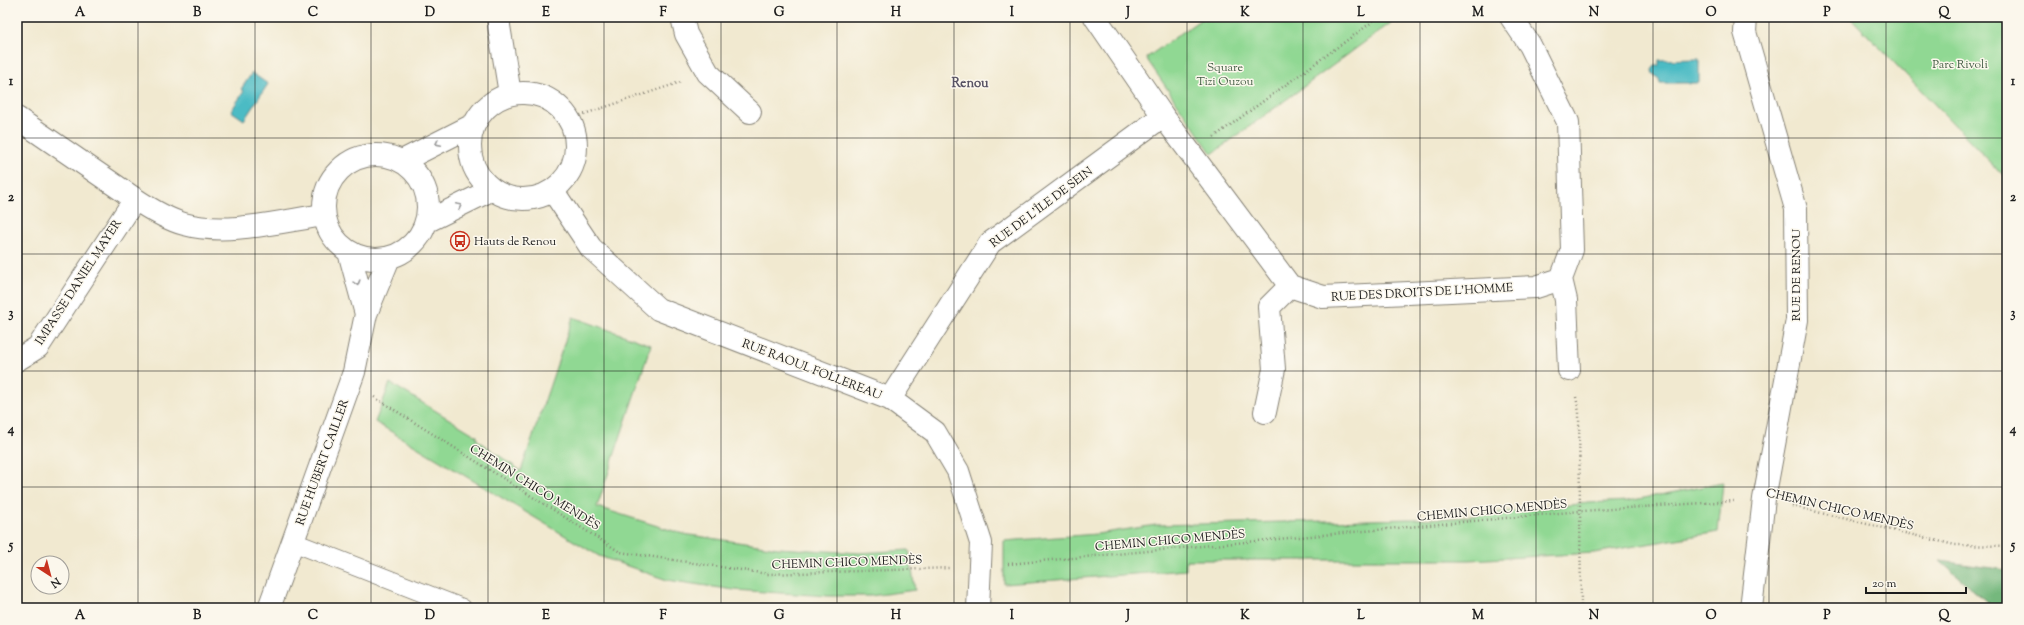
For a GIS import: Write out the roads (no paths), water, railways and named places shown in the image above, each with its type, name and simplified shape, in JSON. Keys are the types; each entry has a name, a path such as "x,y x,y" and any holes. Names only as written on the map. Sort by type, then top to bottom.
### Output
{"street":[{"path":"499,17 499,26 510,94"},
{"path":"682,17 686,34 708,73 750,112"},
{"path":"1095,17 1163,116 1290,286 1269,307 1274,369 1265,412"},
{"path":"1511,17 1530,45 1568,122 1572,250 1561,279 1566,300 1569,370"},
{"name":"RUE DE RENOU","path":"1746,17 1745,32 1796,209 1797,320 1764,499 1751,608"},
{"path":"527,92 544,96 558,105 570,119 575,134 575,155 573,166 565,180 553,191 538,198 522,200 506,197 491,190 479,177 471,161 469,143 473,125 482,111 495,100 510,94 527,92"},
{"name":"RUE DE L'ÎLE DE SEIN","path":"890,399 990,243 1163,116"},
{"path":"17,118 135,199 155,211 184,224 223,229 324,215"},
{"path":"402,161 473,125"},
{"path":"375,155 386,156 402,161 416,173 425,187 429,205 426,222 418,238 405,251 389,258 375,260 361,258 349,252 337,242 328,230 324,215 324,199 329,183 340,170 353,160 375,155"},
{"path":"426,222 491,190"},
{"name":"RUE RAOUL FOLLEREAU","path":"553,191 591,248 658,309 890,399 935,432 958,471 981,544 978,608"},
{"name":"IMPASSE DANIEL MAYER","path":"17,360 38,347 135,199"},
{"name":"RUE HUBERT CAILLER","path":"349,252 366,314"},
{"name":"RUE HUBERT CAILLER","path":"269,608 354,372 366,314 389,258"},
{"name":"RUE DES DROITS DE L'HOMME","path":"1290,286 1324,297 1536,287 1561,279"}],"lane":[{"path":"293,542 462,608"}],"water":[{"path":"1699,59 1699,83 1660,83 1659,79 1653,74 1652,70 1655,66 1659,65 1659,60"},
{"path":"252,73 268,84 244,120 231,111 244,91 241,89"}],"place":[{"name":"Hauts de Renou","path":"460,241"}],"district":[{"name":"Renou","path":"970,82"}],"park label":[{"name":"Parc Rivoli","path":"1960,64"},
{"name":"Square Tizi Ouzou","path":"1225,74"}]}
